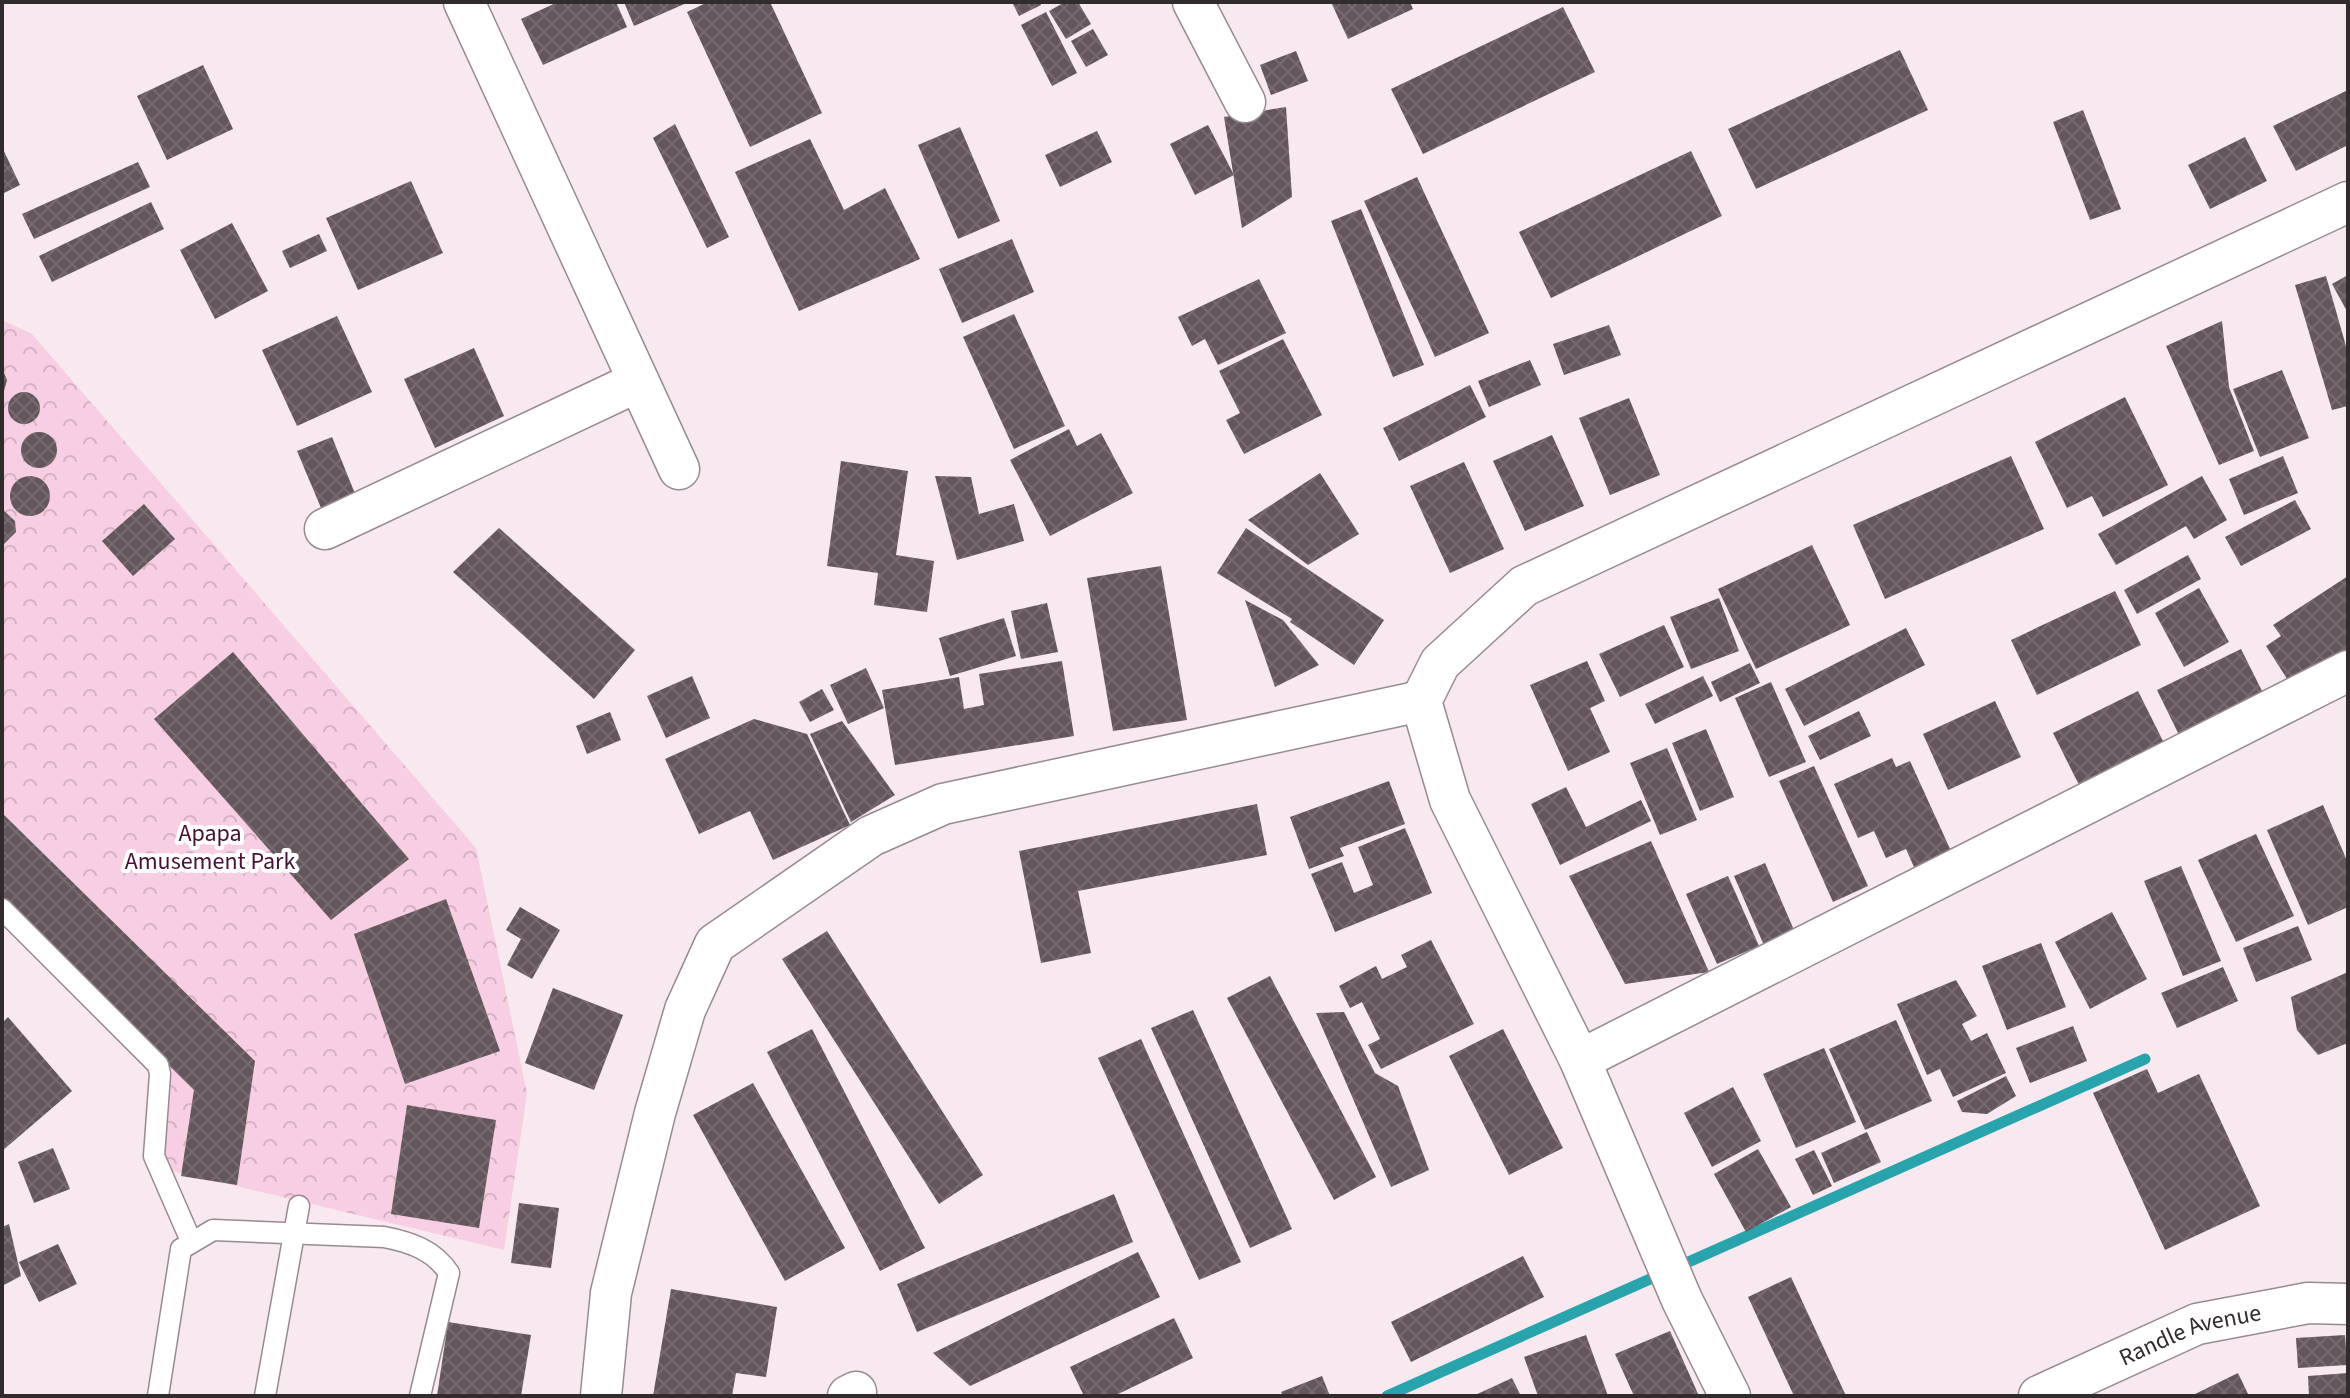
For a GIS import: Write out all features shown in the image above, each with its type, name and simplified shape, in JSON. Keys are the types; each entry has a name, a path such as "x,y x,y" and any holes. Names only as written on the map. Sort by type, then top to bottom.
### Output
{"street":[{"path":"464,2 679,469"},
{"path":"1193,2 1245,102"},
{"path":"1730,1396 1682,1300 1580,1060 1450,800 1421,701 1440,663 1524,586 2348,202"},
{"path":"325,529 637,382"},
{"path":"1580,1060 2348,671"},
{"path":"601,1396 611,1293 655,1113 685,1010 715,944 871,836 943,804 1421,701"},
{"name":"Randle Avenue","path":"2039,1396 2102,1383 2197,1324 2308,1303 2348,1304"}],"lane":[{"path":"2,909 158,1065 154,1156 191,1241"},
{"path":"265,1396 299,1206"},
{"path":"158,1396 181,1249 213,1230 408,1241 441,1261 449,1273 420,1396"}],"green space":[{"name":"Apapa Amusement Park","path":"2,320 32,334 476,848 527,1093 504,1250 156,1167 166,1087 2,921"}],"building":[{"path":"558,2 616,2 627,27 543,65 521,19"},
{"path":"624,2 689,2 634,26"},
{"path":"708,2 770,2 822,113 750,147 687,12"},
{"path":"1012,2 1040,2 1041,5 1019,16"},
{"path":"1065,2 1078,2 1091,24 1066,39 1049,11"},
{"path":"1331,2 1410,2 1413,9 1348,39"},
{"path":"1563,7 1595,72 1423,154 1391,89"},
{"path":"1046,12 1077,73 1052,86 1021,25"},
{"path":"1093,29 1108,55 1086,67 1071,41"},
{"path":"1900,50 1928,110 1756,189 1728,129"},
{"path":"1296,51 1308,81 1271,95 1260,65"},
{"path":"203,65 233,129 167,160 137,96"},
{"path":"2348,90 2348,145 2296,171 2273,126"},
{"path":"1286,107 1292,197 1242,228 1224,117"},
{"path":"2083,110 2121,209 2090,220 2053,122"},
{"path":"675,124 729,237 707,248 653,138"},
{"path":"1208,125 1234,175 1195,195 1170,144"},
{"path":"960,127 1000,221 958,239 918,145"},
{"path":"1097,131 1112,162 1060,187 1045,155"},
{"path":"2245,137 2267,181 2210,209 2188,165"},
{"path":"810,139 844,210 885,188 920,259 799,311 735,172"},
{"path":"2,147 20,185 2,194"},
{"path":"1691,151 1722,216 1551,298 1519,232"},
{"path":"138,162 150,187 34,239 22,214"},
{"path":"1417,177 1489,333 1435,357 1364,201"},
{"path":"411,181 443,253 358,290 326,218"},
{"path":"151,202 164,229 52,282 39,256"},
{"path":"1361,209 1424,365 1393,377 1331,221"},
{"path":"232,223 268,291 215,319 180,250"},
{"path":"319,234 327,251 290,268 282,251"},
{"path":"1012,239 1034,292 962,323 939,269"},
{"path":"2348,275 2348,313 2332,284"},
{"path":"2326,276 2348,353 2348,406 2332,410 2295,285"},
{"path":"1259,279 1286,333 1218,365 1205,339 1192,346 1178,317"},
{"path":"1014,314 1065,426 1014,449 963,337"},
{"path":"337,316 372,392 297,426 262,350"},
{"path":"2222,321 2229,387 2254,451 2219,465 2166,346"},
{"path":"1609,325 1621,355 1564,375 1553,344"},
{"path":"1283,339 1322,415 1244,454 1226,420 1240,413 1219,371"},
{"path":"474,348 504,416 435,448 404,379"},
{"path":"1530,360 1541,385 1489,407 1478,381"},
{"path":"2,368 7,380 3,395 2,394"},
{"path":"2282,370 2309,438 2260,457 2233,389"},
{"path":"1470,385 1486,417 1399,461 1383,428"},
{"path":"24,392 36,396 40,408 36,420 24,424 12,420 8,408 12,396"},
{"path":"2125,397 2168,485 2103,517 2092,496 2067,508 2035,442"},
{"path":"1629,398 1660,475 1610,495 1579,418"},
{"path":"1069,429 1077,446 1101,433 1133,493 1050,536 1010,460"},
{"path":"39,432 52,437 57,450 52,463 39,468 26,463 21,450 26,437"},
{"path":"1552,435 1584,506 1525,531 1493,461"},
{"path":"332,437 358,501 324,515 297,451"},
{"path":"2011,456 2044,529 1885,599 1853,525"},
{"path":"2283,456 2298,493 2244,515 2229,479"},
{"path":"841,461 908,471 896,555 934,561 927,612 874,605 878,573 827,566"},
{"path":"1464,462 1504,549 1450,573 1410,486"},
{"path":"1320,473 1359,534 1308,565 1248,520"},
{"path":"30,476 44,482 50,496 44,510 30,516 16,510 10,496 16,482"},
{"path":"935,476 971,477 979,514 1014,504 1024,541 957,560"},
{"path":"2202,476 2227,520 2194,539 2186,526 2116,565 2098,534"},
{"path":"2295,500 2311,529 2241,566 2225,537"},
{"path":"144,504 175,539 133,576 102,541"},
{"path":"2,509 15,521 16,532 2,546"},
{"path":"499,528 635,650 594,699 453,572"},
{"path":"1246,528 1384,620 1354,665 1290,622 1292,619 1217,573"},
{"path":"1812,545 1850,625 1756,669 1718,589"},
{"path":"2188,555 2201,579 2137,614 2124,590"},
{"path":"1161,566 1187,720 1113,731 1087,578"},
{"path":"2348,576 2348,653 2293,688 2266,646 2281,636 2273,625"},
{"path":"2199,588 2229,642 2184,667 2155,613"},
{"path":"2115,591 2141,645 2037,695 2011,640"},
{"path":"1719,598 1739,651 1691,669 1670,617"},
{"path":"1245,600 1283,620 1319,665 1275,687"},
{"path":"1047,603 1058,652 1021,659 1011,611"},
{"path":"1004,618 1016,656 950,676 939,638"},
{"path":"1664,625 1684,667 1620,697 1599,654"},
{"path":"1906,628 1925,665 1804,726 1785,689"},
{"path":"2241,649 2266,699 2182,741 2157,690"},
{"path":"233,652 409,859 331,920 154,719"},
{"path":"1062,661 1074,736 895,765 882,690 959,677 964,709 984,705 979,674"},
{"path":"1587,661 1605,701 1590,708 1610,752 1568,771 1530,685"},
{"path":"1750,663 1760,683 1720,702 1711,682"},
{"path":"866,668 884,708 848,724 830,685"},
{"path":"692,676 710,718 666,738 647,696"},
{"path":"1703,676 1713,696 1655,724 1645,704"},
{"path":"1771,682 1806,762 1769,777 1735,698"},
{"path":"822,689 834,710 810,722 799,702"},
{"path":"2138,691 2165,745 2080,787 2053,733"},
{"path":"1995,701 2021,757 1948,790 1923,734"},
{"path":"1859,711 1871,736 1820,760 1808,736"},
{"path":"610,712 621,740 587,754 576,726"},
{"path":"754,719 807,734 850,825 773,860 750,811 699,834 665,759"},
{"path":"842,721 895,795 851,822 810,734"},
{"path":"1706,729 1734,797 1700,811 1672,743"},
{"path":"1667,748 1697,820 1660,835 1630,763"},
{"path":"1892,758 1896,767 1910,761 1951,851 1914,867 1906,849 1886,858 1874,831 1858,838 1834,784"},
{"path":"1814,766 1868,886 1833,902 1779,781"},
{"path":"1389,781 1405,824 1340,848 1344,856 1309,869 1290,817"},
{"path":"1566,787 1586,827 1641,800 1651,821 1560,865 1531,804"},
{"path":"1257,804 1267,855 1078,891 1091,953 1041,963 1019,851"},
{"path":"2323,805 2348,863 2348,907 2308,925 2267,830"},
{"path":"2,813 255,1061 237,1185 181,1176 194,1090 2,902"},
{"path":"1405,828 1432,893 1335,932 1311,874 1342,862 1354,893 1373,885 1358,847"},
{"path":"2256,834 2294,916 2236,942 2198,860"},
{"path":"1651,841 1709,972 1625,984 1569,876"},
{"path":"1765,863 1800,944 1769,957 1734,876"},
{"path":"2181,866 2221,961 2183,976 2144,881"},
{"path":"1728,876 1759,946 1717,964 1686,894"},
{"path":"446,899 500,1051 405,1084 354,934"},
{"path":"520,907 560,930 532,979 507,965 521,939 506,930"},
{"path":"2112,912 2147,979 2090,1009 2055,942"},
{"path":"2298,926 2312,960 2256,982 2243,948"},
{"path":"827,931 983,1175 939,1204 782,959"},
{"path":"1431,940 1474,1024 1381,1069 1368,1045 1380,1039 1362,1002 1350,1008 1339,986 1376,966 1382,979 1407,967 1401,955"},
{"path":"2041,943 2066,1007 2007,1030 1982,966"},
{"path":"2223,967 2238,1001 2177,1028 2161,993"},
{"path":"2348,972 2348,1043 2318,1055 2297,1030 2291,997"},
{"path":"1270,976 1376,1177 1334,1200 1227,998"},
{"path":"1956,980 1977,1016 1962,1024 1971,1041 1987,1033 2006,1073 1953,1097 1940,1069 1927,1075 1897,1004"},
{"path":"553,988 623,1015 594,1090 525,1063"},
{"path":"1193,1010 1292,1229 1250,1248 1151,1028"},
{"path":"1344,1012 1375,1073 1398,1086 1429,1170 1391,1187 1316,1013"},
{"path":"8,1017 72,1091 2,1151 2,1023"},
{"path":"1896,1020 1932,1101 1865,1130 1829,1049"},
{"path":"2073,1026 2087,1061 2030,1083 2016,1048"},
{"path":"812,1029 925,1248 880,1271 767,1052"},
{"path":"1503,1029 1563,1148 1509,1175 1449,1056"},
{"path":"1141,1039 1241,1262 1199,1280 1098,1058"},
{"path":"1824,1048 1856,1122 1796,1148 1763,1074"},
{"path":"2147,1069 2158,1093 2199,1074 2260,1206 2165,1250 2093,1093"},
{"path":"2006,1076 2016,1096 1987,1114 1962,1112 1957,1101"},
{"path":"753,1083 845,1248 785,1281 693,1115"},
{"path":"1733,1087 1761,1141 1712,1167 1684,1113"},
{"path":"407,1105 496,1120 479,1228 391,1214"},
{"path":"1867,1132 1881,1162 1834,1183 1821,1153"},
{"path":"53,1148 70,1189 34,1203 18,1162"},
{"path":"1758,1149 1791,1207 1746,1232 1714,1174"},
{"path":"1814,1150 1832,1186 1813,1195 1795,1159"},
{"path":"1114,1194 1133,1242 917,1332 897,1284"},
{"path":"519,1203 559,1208 551,1268 511,1263"},
{"path":"9,1224 21,1276 2,1286 2,1227"},
{"path":"58,1244 77,1284 39,1302 19,1262"},
{"path":"1138,1252 1160,1297 970,1386 933,1353"},
{"path":"1523,1256 1544,1297 1411,1362 1391,1322"},
{"path":"1791,1277 1846,1396 1794,1396 1748,1297"},
{"path":"671,1289 777,1307 766,1377 736,1373 732,1396 653,1396"},
{"path":"1174,1318 1193,1358 1114,1396 1084,1396 1070,1367"},
{"path":"448,1322 531,1335 521,1396 437,1396"},
{"path":"1670,1331 1699,1396 1634,1396 1615,1354"},
{"path":"1586,1335 1608,1396 1538,1396 1524,1357"},
{"path":"2345,1335 2347,1365 2298,1368 2296,1338"},
{"path":"2238,1373 2249,1396 2191,1396"},
{"path":"2348,1373 2348,1396 2309,1396 2308,1376"},
{"path":"1322,1376 1330,1396 1283,1396 1281,1392"},
{"path":"1512,1378 1521,1396 1473,1396"}],"waterway":[{"path":"1387,1396 2145,1059"}]}
